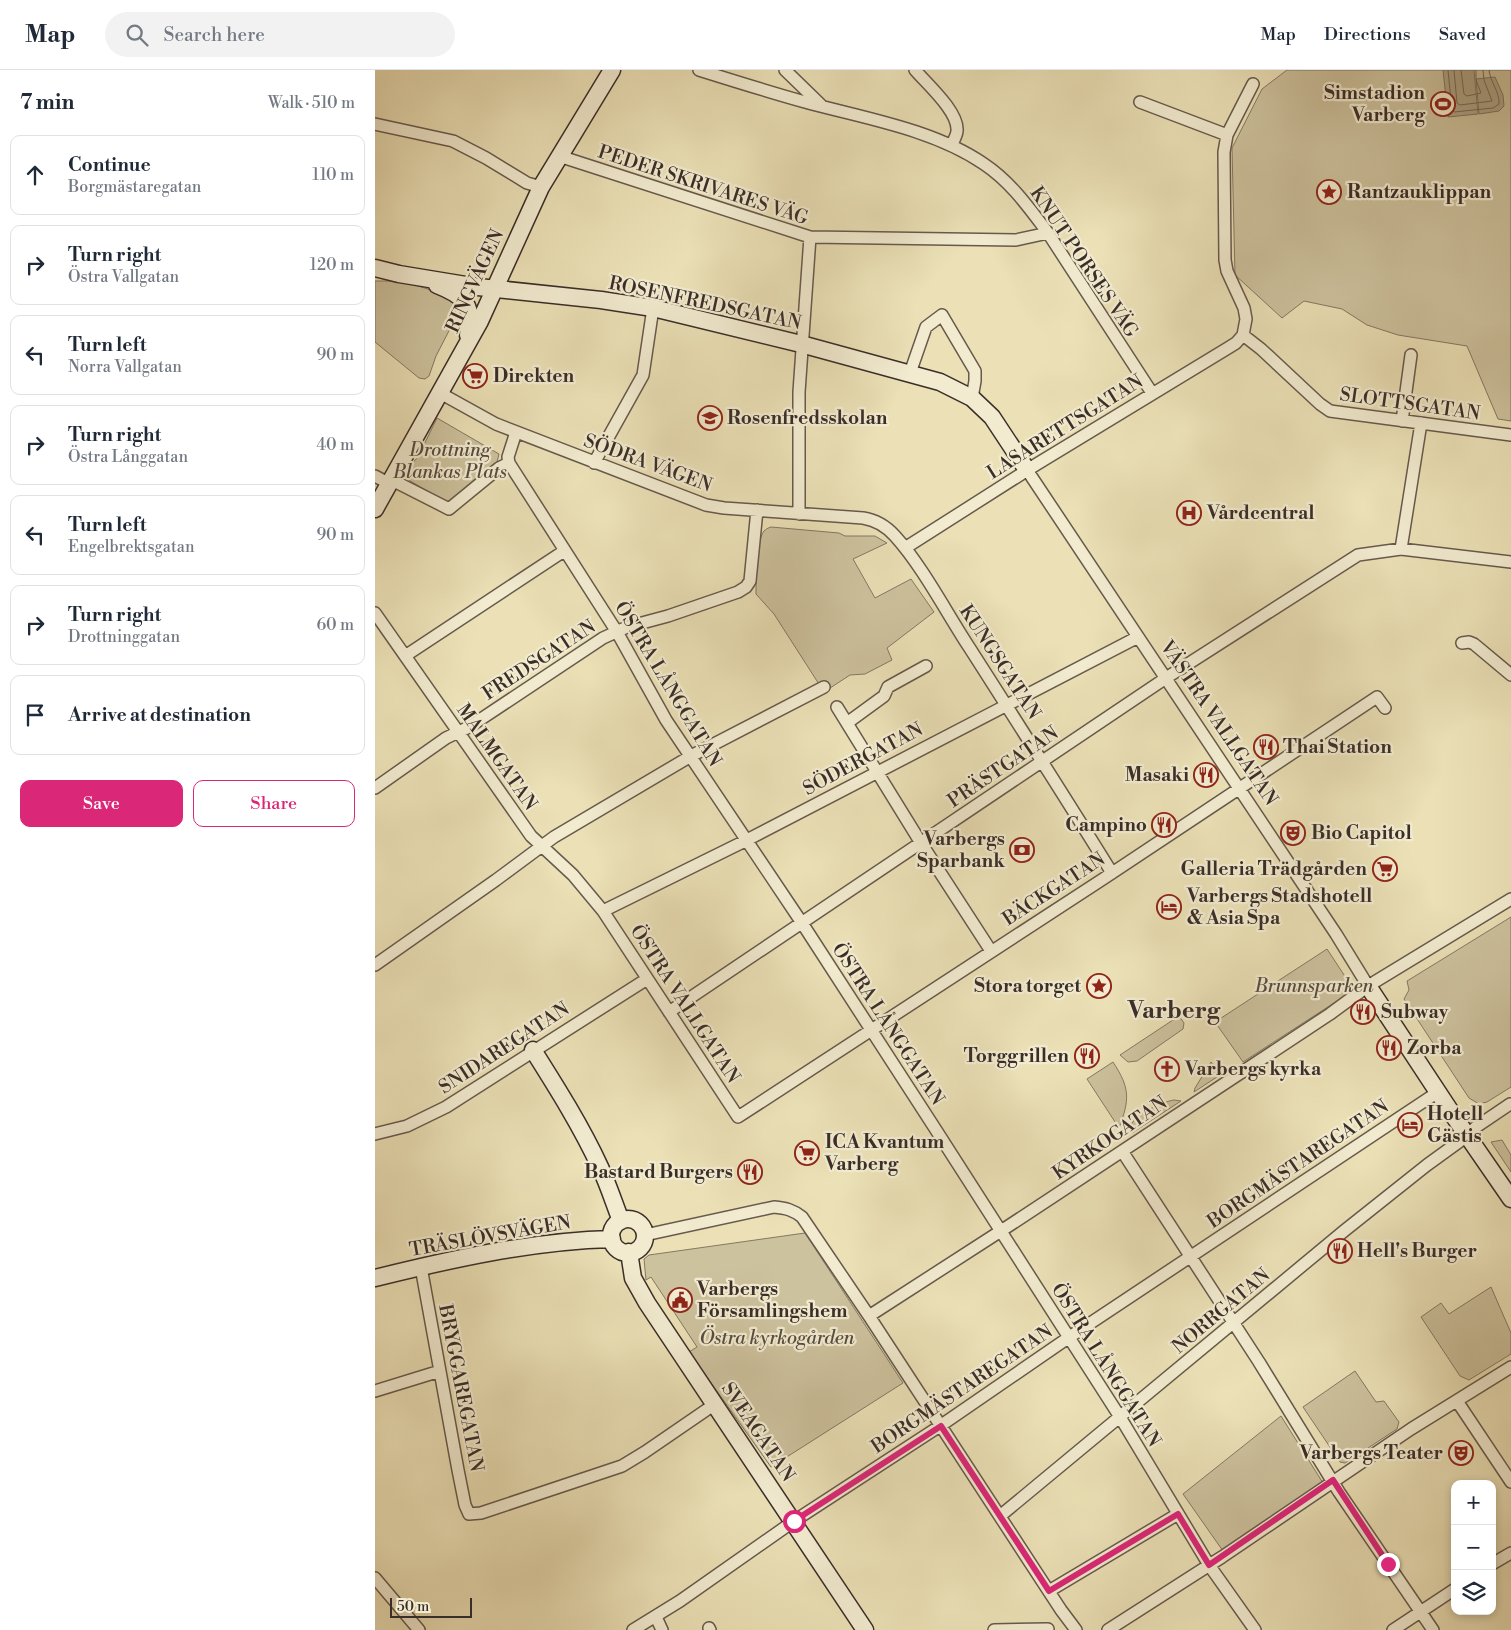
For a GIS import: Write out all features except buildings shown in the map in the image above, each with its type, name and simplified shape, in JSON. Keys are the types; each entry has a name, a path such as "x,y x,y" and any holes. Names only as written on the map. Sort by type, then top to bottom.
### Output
{"street":[{"name":"RINGVÄGEN","path":"375,509 465,348 496,288 541,187 612,70"},
{"name":"KNUT PORSES VÄG","path":"699,70 952,145 984,164 1008,183 1048,233 1152,393"},
{"path":"785,70 822,106"},
{"path":"915,70 952,112 957,132 952,145"},
{"path":"1243,335 1246,319 1244,308 1231,282 1225,260 1224,152 1227,135 1253,84"},
{"path":"1140,102 1227,135"},
{"path":"375,124 453,141 486,158 527,183 541,187"},
{"name":"PEDER SKRIVARES VÄG","path":"559,156 810,238 1016,240 1048,233"},
{"path":"799,514 798,461 801,344 810,238"},
{"name":"ROSENFREDSGATAN","path":"375,268 449,290 461,297 471,314 465,348"},
{"name":"ROSENFREDSGATAN","path":"399,274 653,308 910,373 940,382 972,398"},
{"path":"594,463 643,375 653,308"},
{"path":"910,373 926,326 942,315 975,371 972,398"},
{"name":"LASARETTSGATAN","path":"905,548 1027,470 1228,348 1243,335"},
{"name":"SLOTTSGATAN","path":"1243,335 1261,348 1295,382 1330,411 1511,435"},
{"path":"1402,421 1411,355"},
{"name":"SÖDRA VÄGEN","path":"440,393 496,424 706,505 872,520 882,524 905,548"},
{"name":"VÄSTRA VALLGATAN","path":"972,398 992,417 1239,788 1467,1136 1511,1199"},
{"path":"1421,424 1401,548 1511,562"},
{"path":"375,476 449,509 499,468 509,463 508,457 516,432"},
{"name":"ÖSTRA LÅNGGATAN","path":"509,463 617,632 666,720 745,841 802,923 1069,1338 1209,1565 1255,1630"},
{"name":"FREDSGATAN","path":"375,788 447,738 469,727 603,638 627,627 668,616 738,592 746,587 750,581 757,510"},
{"name":"KUNGSGATAN","path":"905,548 1112,873"},
{"name":"PRÄSTGATAN","path":"669,1012 1166,678 1359,556 1401,548"},
{"path":"405,656 564,551"},
{"name":"MALMGATAN","path":"375,613 531,836 573,875 603,911"},
{"name":"SÖDERGATAN","path":"603,911 745,841 1138,637"},
{"path":"1462,643 1469,642 1474,644 1511,675"},
{"path":"847,723 884,696 888,688 926,666"},
{"path":"375,965 554,837 691,756 824,687"},
{"name":"BÄCKGATAN","path":"738,1117 1112,873 1377,697 1385,708"},
{"path":"837,707 921,843 991,951"},
{"name":"KYRKOGATAN","path":"869,1316 1330,1014 1369,986 1511,899"},
{"name":"ÖSTRA VALLGATAN","path":"603,911 738,1117"},
{"name":"SNIDAREGATAN","path":"375,1134 407,1126 446,1107 647,979"},
{"path":"533,1050 571,1110 587,1140 601,1169 621,1221"},
{"name":"BORGMÄSTAREGATAN","path":"633,1630 655,1617 794,1521 941,1426 1069,1338 1438,1092"},
{"name":"NORRGATAN","path":"1000,1516 1343,1231 1467,1136 1475,1127 1510,1104"},
{"path":"1122,1151 1333,1480 1433,1630"},
{"path":"645,1235 774,1207 785,1208 802,1217 1076,1630"},
{"path":"630,1219 639,1223 645,1235 639,1249 625,1252 616,1248 611,1235 614,1226 621,1221 630,1219"},
{"name":"TRÄSLÖVSVÄGEN","path":"375,1278 421,1267 524,1248 612,1239"},
{"name":"SVEAGATAN","path":"629,1252 633,1278 639,1290 865,1630"},
{"name":"BRYGGAREGATAN","path":"421,1267 465,1505 469,1514 481,1513 622,1466 715,1404"},
{"path":"1109,1630 1209,1565 1333,1480 1511,1367"},
{"path":"375,1391 440,1371"},
{"path":"1457,1400 1511,1482"},
{"path":"1049,1591 1178,1514"},
{"path":"1496,1562 1511,1553"},
{"path":"375,1578 419,1630"},
{"path":"1393,1630 1451,1592"},
{"path":"655,1617 662,1630"},
{"path":"994,1630 1049,1629"}],"green space":[{"path":"1287,70 1511,70 1511,421 1498,419 1467,346 1398,335 1367,325 1342,309 1304,301 1282,318 1235,275 1232,148 1262,89"},
{"path":"375,281 402,281 431,290 457,304 453,323 436,356 429,376 425,379 419,378 375,342"},
{"name":"Drottning Blankas Plats","path":"437,418 499,454 497,462 448,503 405,478 406,470 418,457"},
{"path":"771,527 839,533 845,536 875,536 887,543 853,559 875,598 911,579 934,612 887,648 892,660 865,674 850,675 824,692 774,614 756,594 759,543 764,531"},
{"path":"1511,917 1511,1087 1487,1102 1479,1104 1469,1098 1404,999 1409,990 1407,981"},
{"name":"Brunnsparken","path":"1327,949 1354,990 1243,1062 1215,1022"},
{"path":"1179,1016 1184,1023 1183,1029 1137,1061 1128,1062 1120,1055"},
{"path":"1113,1062 1123,1079 1126,1094 1125,1109 1119,1128 1087,1079"},
{"path":"1211,1062 1220,1075 1194,1092 1195,1088"},
{"path":"1174,1100 1181,1101 1132,1133 1130,1128 1136,1118 1155,1106"},
{"path":"1502,1140 1511,1155 1511,1172 1491,1142"},
{"name":"Östra kyrkogården","path":"805,1233 903,1383 771,1467 689,1352 697,1347 651,1277 646,1280 644,1259 649,1255"},
{"path":"1491,1287 1511,1333 1511,1354 1469,1380 1460,1376 1421,1317 1441,1303 1449,1314"},
{"path":"1355,1371 1376,1402 1384,1401 1399,1422 1397,1429 1345,1463 1340,1462 1303,1407"},
{"path":"1281,1416 1323,1483 1223,1551 1183,1494"}],"water":[{"path":"1443,70 1474,70 1478,114 1448,117"},
{"path":"1495,77 1503,95 1504,106 1499,111 1479,114 1476,79"}],"place":[{"name":"Simstadion Varberg","path":"1443,104"},
{"name":"Rantzauklippan","path":"1329,192"},
{"name":"Direkten","path":"475,376"},
{"name":"Rosenfredsskolan","path":"710,418"},
{"name":"Vårdcentral","path":"1189,513"},
{"name":"Thai Station","path":"1266,747"},
{"name":"Masaki","path":"1206,775"},
{"name":"Campino","path":"1164,825"},
{"name":"Bio Capitol","path":"1293,833"},
{"name":"Varbergs Sparbank","path":"1022,850"},
{"name":"Galleria Trädgården","path":"1385,869"},
{"name":"Varbergs Stadshotell & Asia Spa","path":"1169,907"},
{"name":"Stora torget","path":"1099,986"},
{"name":"Subway","path":"1363,1012"},
{"name":"Zorba","path":"1389,1048"},
{"name":"Torggrillen","path":"1087,1056"},
{"name":"Varbergs kyrka","path":"1167,1069"},
{"name":"Hotell Gästis","path":"1410,1125"},
{"name":"ICA Kvantum Varberg","path":"807,1153"},
{"name":"Bastard Burgers","path":"750,1172"},
{"name":"Hell's Burger","path":"1340,1251"},
{"name":"Varbergs Församlingshem","path":"680,1300"},
{"name":"Varbergs Teater","path":"1461,1453"}],"district":[{"name":"Varberg","path":"1174,1011"}],"route":[{"path":"794,1521 941,1426 1049,1591 1178,1514 1209,1565 1333,1480 1339,1492 1388,1564"}]}
